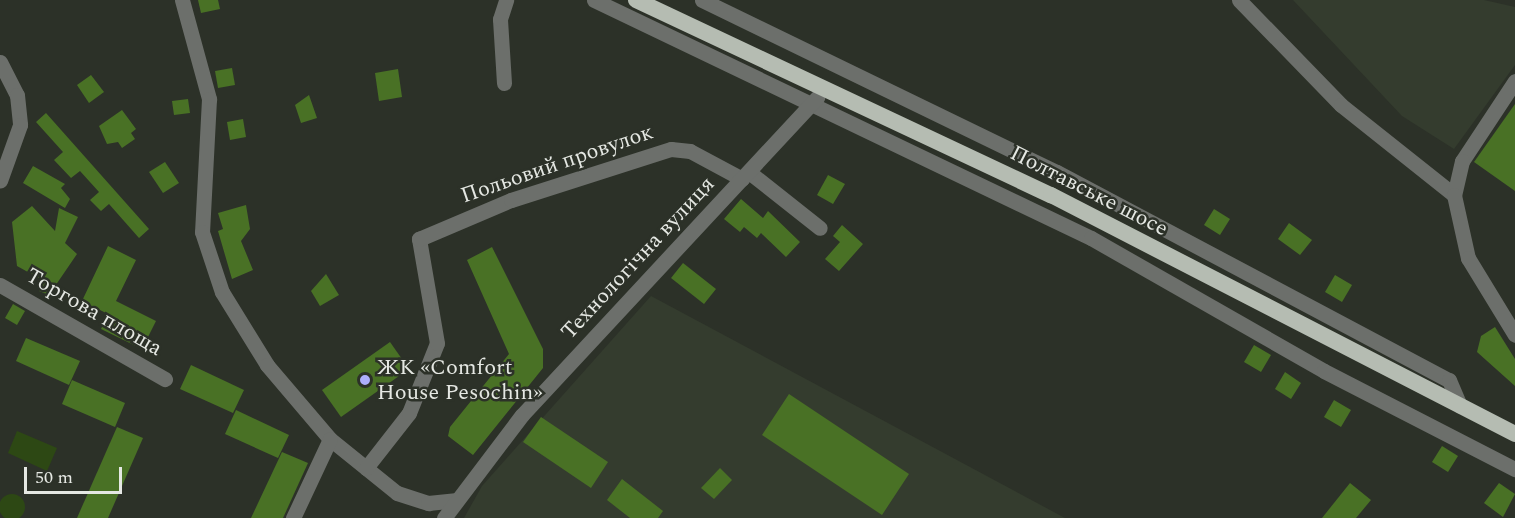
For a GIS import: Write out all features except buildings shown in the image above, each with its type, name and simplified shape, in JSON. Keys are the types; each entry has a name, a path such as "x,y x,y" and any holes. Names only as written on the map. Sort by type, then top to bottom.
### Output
{"highway":[{"name":"Полтавське шосе","path":"636,0 1051,195 1515,434"}],"street":[{"path":"182,0 209,99 202,207 210,265 267,365 330,439 397,494 428,503 455,500"},
{"path":"504,83 500,18 506,0"},
{"path":"594,0 1090,238 1324,371 1515,469"},
{"path":"702,0 1057,172 1449,380 1460,406"},
{"path":"1239,0 1341,105 1454,195"},
{"path":"0,62 17,95 20,125 1,174"},
{"path":"1515,81 1462,161 1454,195 1468,258 1515,335"},
{"name":"Технологічна вулиця","path":"444,518 455,500 522,415 826,88"},
{"name":"Польовий провулок","path":"366,468 409,413 437,343 418,239 511,200 671,149 690,152 746,176 820,228"},
{"name":"Торгова площа","path":"0,285 165,379"},
{"path":"293,518 330,439"}],"shaded area":[{"path":"1293,0 1484,0 1515,7 1515,65 1454,149 1402,116"},
{"path":"651,296 1065,518 464,518 482,486"}],"green space":[{"path":"17,431 57,448 47,471 8,453"},
{"path":"12,494 21,498 25,507 21,516 12,520 3,516 -1,507 3,498"}],"place":[{"name":"ЖК «Comfort House Pesochin»","path":"365,380"}]}
